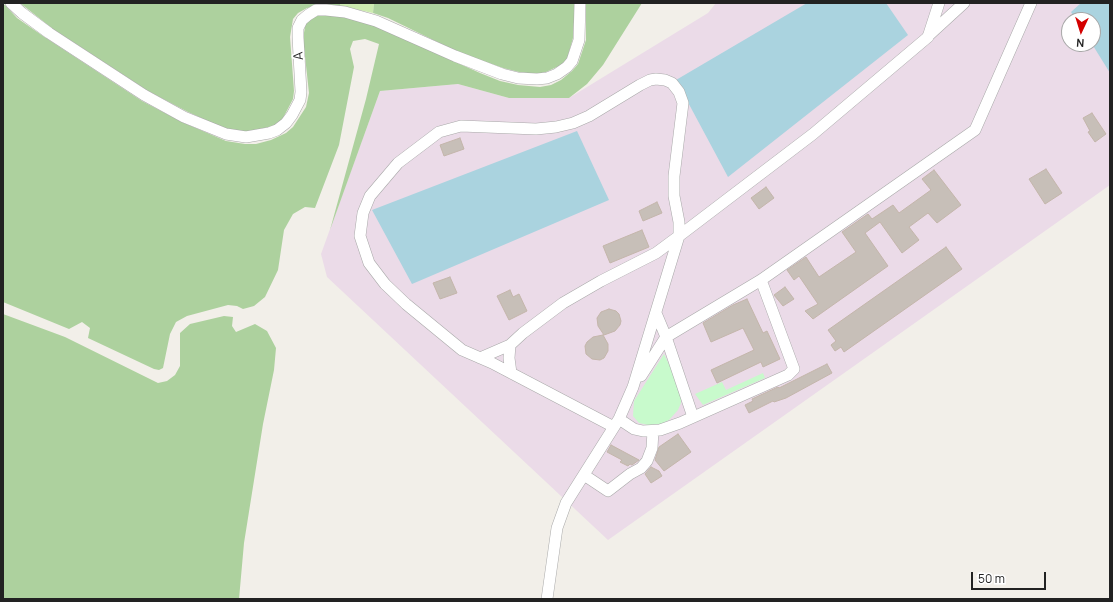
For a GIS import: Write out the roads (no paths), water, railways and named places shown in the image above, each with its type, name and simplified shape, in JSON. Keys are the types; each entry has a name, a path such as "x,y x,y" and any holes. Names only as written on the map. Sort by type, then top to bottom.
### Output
{"street":[{"name":"A","path":"11,3 49,33 144,95 191,120 226,134 246,137 277,130 286,124 292,115 300,100 301,92 298,28 302,20 316,10 345,12 376,21 455,56 502,74 518,78 537,79 547,78 557,74 567,67 572,61 579,40 580,3"},
{"path":"928,36 939,3"},
{"path":"480,358 510,345 533,325 563,303 601,281 656,253 813,134 928,36 964,3"},
{"path":"633,387 666,337 761,280 975,130 1031,3"},
{"path":"547,599 557,528 566,503 617,423 633,387 679,236 679,222 674,196 674,176 683,102 679,92 672,84 665,80 656,78 640,84 590,116 573,124 556,128 461,126 439,132 398,164 370,196 363,213 360,236 369,263 385,284 406,304 462,350 617,423 634,429 653,431 667,428 788,375 794,369 761,280"},
{"path":"656,313 666,337 693,417"},
{"path":"510,345 509,358 511,373"},
{"path":"584,475 608,491 630,474 641,468 647,461 652,448 653,431"}],"water":[{"path":"807,3 886,3 908,35 728,177 676,80"},
{"path":"1081,3 1110,3 1110,73 1097,52 1101,52 1101,12 1071,12"},
{"path":"577,131 609,200 412,284 372,210"}]}
